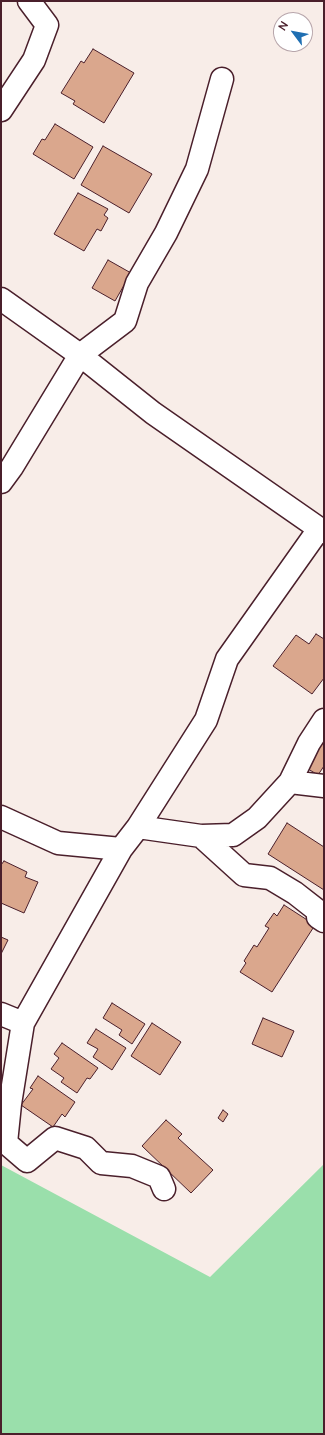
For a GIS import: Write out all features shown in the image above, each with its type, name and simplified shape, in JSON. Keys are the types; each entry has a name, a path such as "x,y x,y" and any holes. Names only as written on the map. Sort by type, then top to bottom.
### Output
{"street":[{"path":"1,110 34,60 47,25 29,1"},
{"path":"1,482 12,467 80,355 125,321 137,283 166,233 197,169 222,79"},
{"path":"1,299 80,355 153,413 322,530 227,659 206,720 138,827 121,849 23,1023 10,1104 6,1143 27,1161 55,1138 86,1148 102,1162 132,1166 159,1177 164,1189"},
{"path":"138,827 201,836 233,835 257,818 290,782 309,743 324,720"},
{"path":"290,782 324,786"},
{"path":"1,818 58,843 121,849"},
{"path":"201,836 244,875 270,878 295,893 318,911 318,917 324,922"},
{"path":"1,1014 23,1023"}],"green space":[{"path":"324,1164 324,1434 1,1434 1,1165 210,1277"}],"building":[{"path":"93,49 134,73 104,123 73,104 75,101 61,93 81,61 84,63"},
{"path":"55,124 93,147 74,179 33,154 42,139 45,140"},
{"path":"103,146 152,174 129,213 81,185"},
{"path":"78,193 108,209 104,215 108,218 101,231 97,229 84,251 54,234"},
{"path":"108,260 131,273 115,301 92,288"},
{"path":"316,634 324,639 324,678 312,694 273,666 296,635 309,644"},
{"path":"324,728 324,766 318,775 300,764"},
{"path":"287,823 324,847 324,890 268,854"},
{"path":"4,861 27,872 25,877 38,882 24,913 1,903 1,865"},
{"path":"284,905 315,925 272,992 240,972 246,963 244,961 254,945 257,947 269,928 265,926 274,913 277,916"},
{"path":"1,937 8,940 1,954"},
{"path":"112,1003 145,1024 132,1044 119,1035 122,1030 103,1018"},
{"path":"263,1018 294,1031 282,1057 252,1044"},
{"path":"152,1023 181,1042 160,1075 131,1056"},
{"path":"96,1029 126,1048 112,1070 93,1057 98,1049 87,1043"},
{"path":"62,1043 98,1068 90,1079 87,1078 77,1093 61,1082 64,1078 51,1069 59,1058 54,1054"},
{"path":"38,1076 75,1102 65,1117 62,1114 53,1127 21,1105 33,1089 30,1088"},
{"path":"223,1110 228,1114 223,1122 218,1118"},
{"path":"166,1120 182,1134 178,1138 213,1170 191,1193 142,1146"}]}
